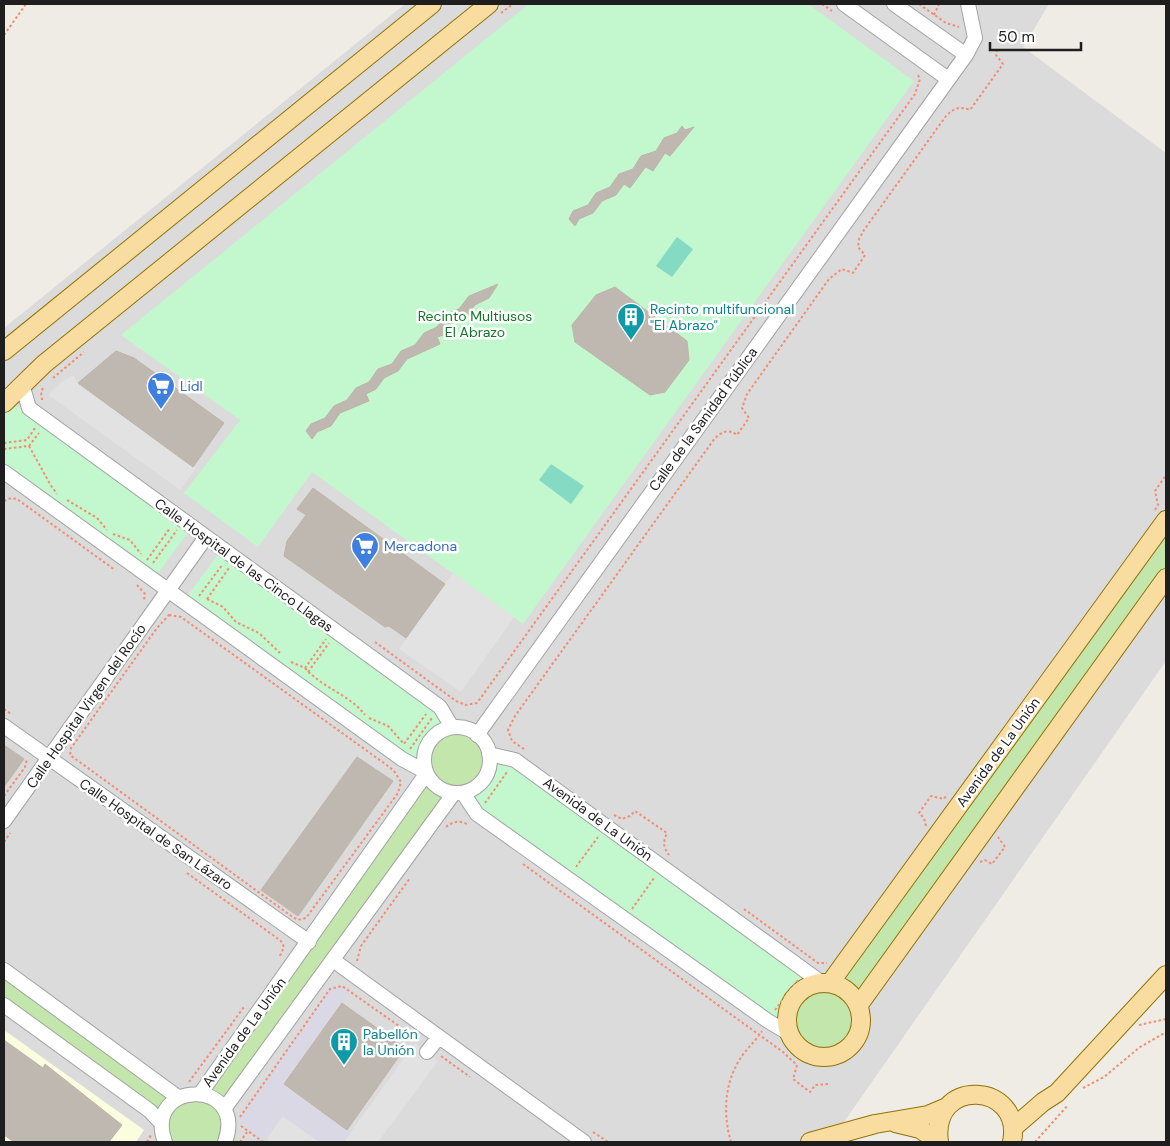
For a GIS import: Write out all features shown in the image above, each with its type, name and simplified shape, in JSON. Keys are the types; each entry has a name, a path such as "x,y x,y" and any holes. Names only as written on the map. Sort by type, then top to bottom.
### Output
{"main road":[{"path":"4,351 432,4"},
{"path":"4,404 44,364 489,4"},
{"name":"Avenida de La Unión","path":"826,983 1166,520"},
{"path":"858,1006 1166,578"},
{"path":"1012,1135 1043,1102 1057,1093 1166,975"},
{"path":"826,983 845,988 855,998 858,1006 861,1023 855,1041 846,1051 832,1057 821,1058 806,1054 795,1045 788,1033 786,1019 789,1006 797,994 808,986 826,983"},
{"path":"810,1142 875,1124 928,1115 947,1107 957,1099 968,1094 982,1094 1019,1107 1043,1102"},
{"path":"993,1099 1003,1106 1010,1116 1012,1135"},
{"path":"939,1142 940,1118 947,1107"},
{"path":"875,1124 892,1122 906,1124 929,1134 939,1142"}],"street":[{"path":"894,4 966,55"},
{"name":"Calle de la Sanidad Pública","path":"477,735 966,55 975,38 968,4"},
{"path":"840,9 948,79"},
{"path":"4,404 29,408 22,384"},
{"name":"Calle Hospital de las Cinco Llagas","path":"29,408 41,425 178,522 206,537 231,559 333,633 440,704 452,727"},
{"path":"5,475 141,580 168,590 187,613 295,691 426,773 437,787 458,793 481,783 490,764 486,745 477,735 463,728 452,727 442,730 428,744 424,754 426,773"},
{"name":"Calle Hospital Virgen del Rocío","path":"10,823 49,759 206,537"},
{"name":"Calle Hospital de San Lázaro","path":"4,726 309,942"},
{"name":"Avenida de La Unión","path":"489,754 519,754 809,963 826,983"},
{"name":"Avenida de La Unión","path":"200,1094 309,942 403,797 426,773"},
{"path":"458,793 473,820 568,878 768,1021 788,1033"},
{"name":"Avenida de La Unión","path":"224,1109 332,960 441,823 458,793"},
{"path":"332,960 432,1046 584,1142"},
{"path":"4,970 180,1091 189,1094 200,1094 218,1102 228,1117 227,1138 243,1139"},
{"path":"4,1005 150,1111 162,1124"},
{"path":"165,1142 162,1124 170,1104 180,1091"}],"path":[{"path":"4,35 26,4"},
{"path":"822,4 840,9"},
{"path":"919,4 952,27 961,26"},
{"path":"934,15 939,4"},
{"path":"519,754 508,730 515,716 714,439 722,432 729,431 737,435 749,418 742,408 747,394 829,279 842,269 854,272 865,255 858,247 859,239 864,230 953,108 960,107 970,110 1003,64 996,55 997,49"},
{"path":"369,638 440,704 466,706 477,703 915,94 920,78 913,70"},
{"path":"4,443 26,440 41,425"},
{"path":"29,446 41,425"},
{"path":"4,450 29,446"},
{"path":"29,446 50,484 59,496"},
{"path":"4,501 11,498 17,499 116,570"},
{"path":"65,499 97,518 109,532 130,540 146,561 178,522"},
{"path":"143,602 145,594 141,580 178,522"},
{"path":"231,559 206,599 223,608 236,622 259,633 286,659 305,668 324,685 356,704 366,717 388,726 404,744 440,704"},
{"path":"187,613 231,559"},
{"path":"132,581 141,580"},
{"path":"187,613 295,691 394,771 401,782 403,797 313,912 306,918 298,920 70,756 71,748 157,628 169,615 187,613"},
{"path":"305,668 333,633"},
{"path":"295,691 333,633"},
{"path":"394,771 440,704"},
{"path":"4,709 11,714"},
{"path":"519,754 531,754"},
{"path":"441,823 473,820 519,754"},
{"path":"4,796 27,763 24,756"},
{"path":"559,890 610,820 622,819 630,816 635,811 667,833 663,840 667,861 616,931"},
{"path":"4,842 10,823"},
{"path":"522,863 783,1052 797,1065 793,1079 810,1092 816,1085 828,1084"},
{"path":"187,873 281,941 284,947 278,959 291,967"},
{"path":"360,966 356,960 361,946 412,874"},
{"path":"731,1142 725,1123 727,1086 740,1059 809,963 741,907"},
{"path":"349,938 361,946"},
{"path":"315,984 327,994"},
{"path":"263,1142 243,1139 239,1118 327,994 337,986 350,990 432,1046 476,1081"},
{"path":"180,1091 195,1076 245,1006"},
{"path":"1126,1018 1134,1026 1166,1019"},
{"path":"1082,1088 1104,1077 1140,1047 1166,1032"},
{"path":"1035,1142 1070,1102"}],"shaded area":[{"path":"405,4 1049,4 1023,47 1166,153 1166,661 830,1142 4,1142 4,328"},
{"path":"73,375 78,383 196,468 180,490 50,396 50,393 60,383"},
{"path":"453,573 514,617 461,692 399,649"},
{"path":"342,986 349,990 284,1084 351,1133 344,1142 319,1142 283,1116 263,1142 240,1126 239,1118 330,989"},
{"path":"4,1030 144,1130 136,1142 4,1142"},
{"path":"415,1043 438,1061 378,1142 344,1142"},
{"path":"282,1116 319,1142 271,1142 267,1139"}],"green space":[{"name":"Recinto Multiusos El Abrazo","path":"529,4 808,4 914,81 523,624 312,472 258,547 184,493 240,420 121,335"},
{"path":"677,237 693,249 672,277 656,266"},
{"path":"4,406 29,408 192,527 153,580 4,472"},
{"path":"551,464 584,486 571,504 539,480"},
{"path":"1166,520 1166,578 860,1009 860,1030 853,1044 842,1053 828,1058 812,1056 799,1049 791,1038 788,1025 789,1011 795,999 806,989 822,983"},
{"path":"222,549 440,707 452,727 438,734 429,744 425,757 426,772 183,602"},
{"path":"452,727 468,730 480,737 487,748 489,759 487,771 481,782 470,789 454,793 224,1109 228,1134 240,1142 164,1142 162,1124 4,1005 4,970 179,1098 200,1094 408,800 421,773 431,740 438,733"},
{"path":"489,754 515,760 814,984 795,997 789,1010 788,1033 477,814 463,793 475,787 484,778 488,768"}],"building":[{"path":"682,126 685,130 694,127 670,156 665,153 653,171 646,167 647,165 630,188 624,184 616,195 602,201 593,213 579,219 575,226 569,219 573,211 588,205 596,193 610,187 619,174 633,169 641,156 656,151 664,138 677,133"},
{"path":"498,284 489,298 475,305 466,317 452,323 444,335 437,337 440,344 407,359 398,371 384,378 376,389 366,394 369,401 340,413 331,426 317,432 312,439 306,431 311,424 325,418 334,406 347,400 356,388 369,382 378,369 392,364 401,351 415,345 424,333 437,327 446,314 459,309 469,296"},
{"name":"Recinto multifuncional \"El Abrazo\"","path":"615,287 687,341 689,360 665,392 650,395 575,342 572,325 596,295"},
{"name":"Lidl","path":"116,351 134,358 224,423 193,467 78,383"},
{"name":"Mercadona","path":"313,488 445,584 406,638 389,626 385,627 284,556 287,541 306,515 297,509"},
{"path":"4,745 24,759 4,787"},
{"path":"357,757 393,781 298,916 261,890"},
{"name":"Pabellón la Unión","path":"342,1003 405,1048 347,1130 284,1084"},
{"path":"4,1040 43,1068 45,1064 122,1125 109,1142 14,1142 4,1135"}],"place":[{"name":"Recinto multifuncional \"El Abrazo\"","path":"631,341"},
{"name":"Lidl","path":"161,410"},
{"name":"Mercadona","path":"365,570"},
{"name":"Pabellón la Unión","path":"344,1066"}]}
